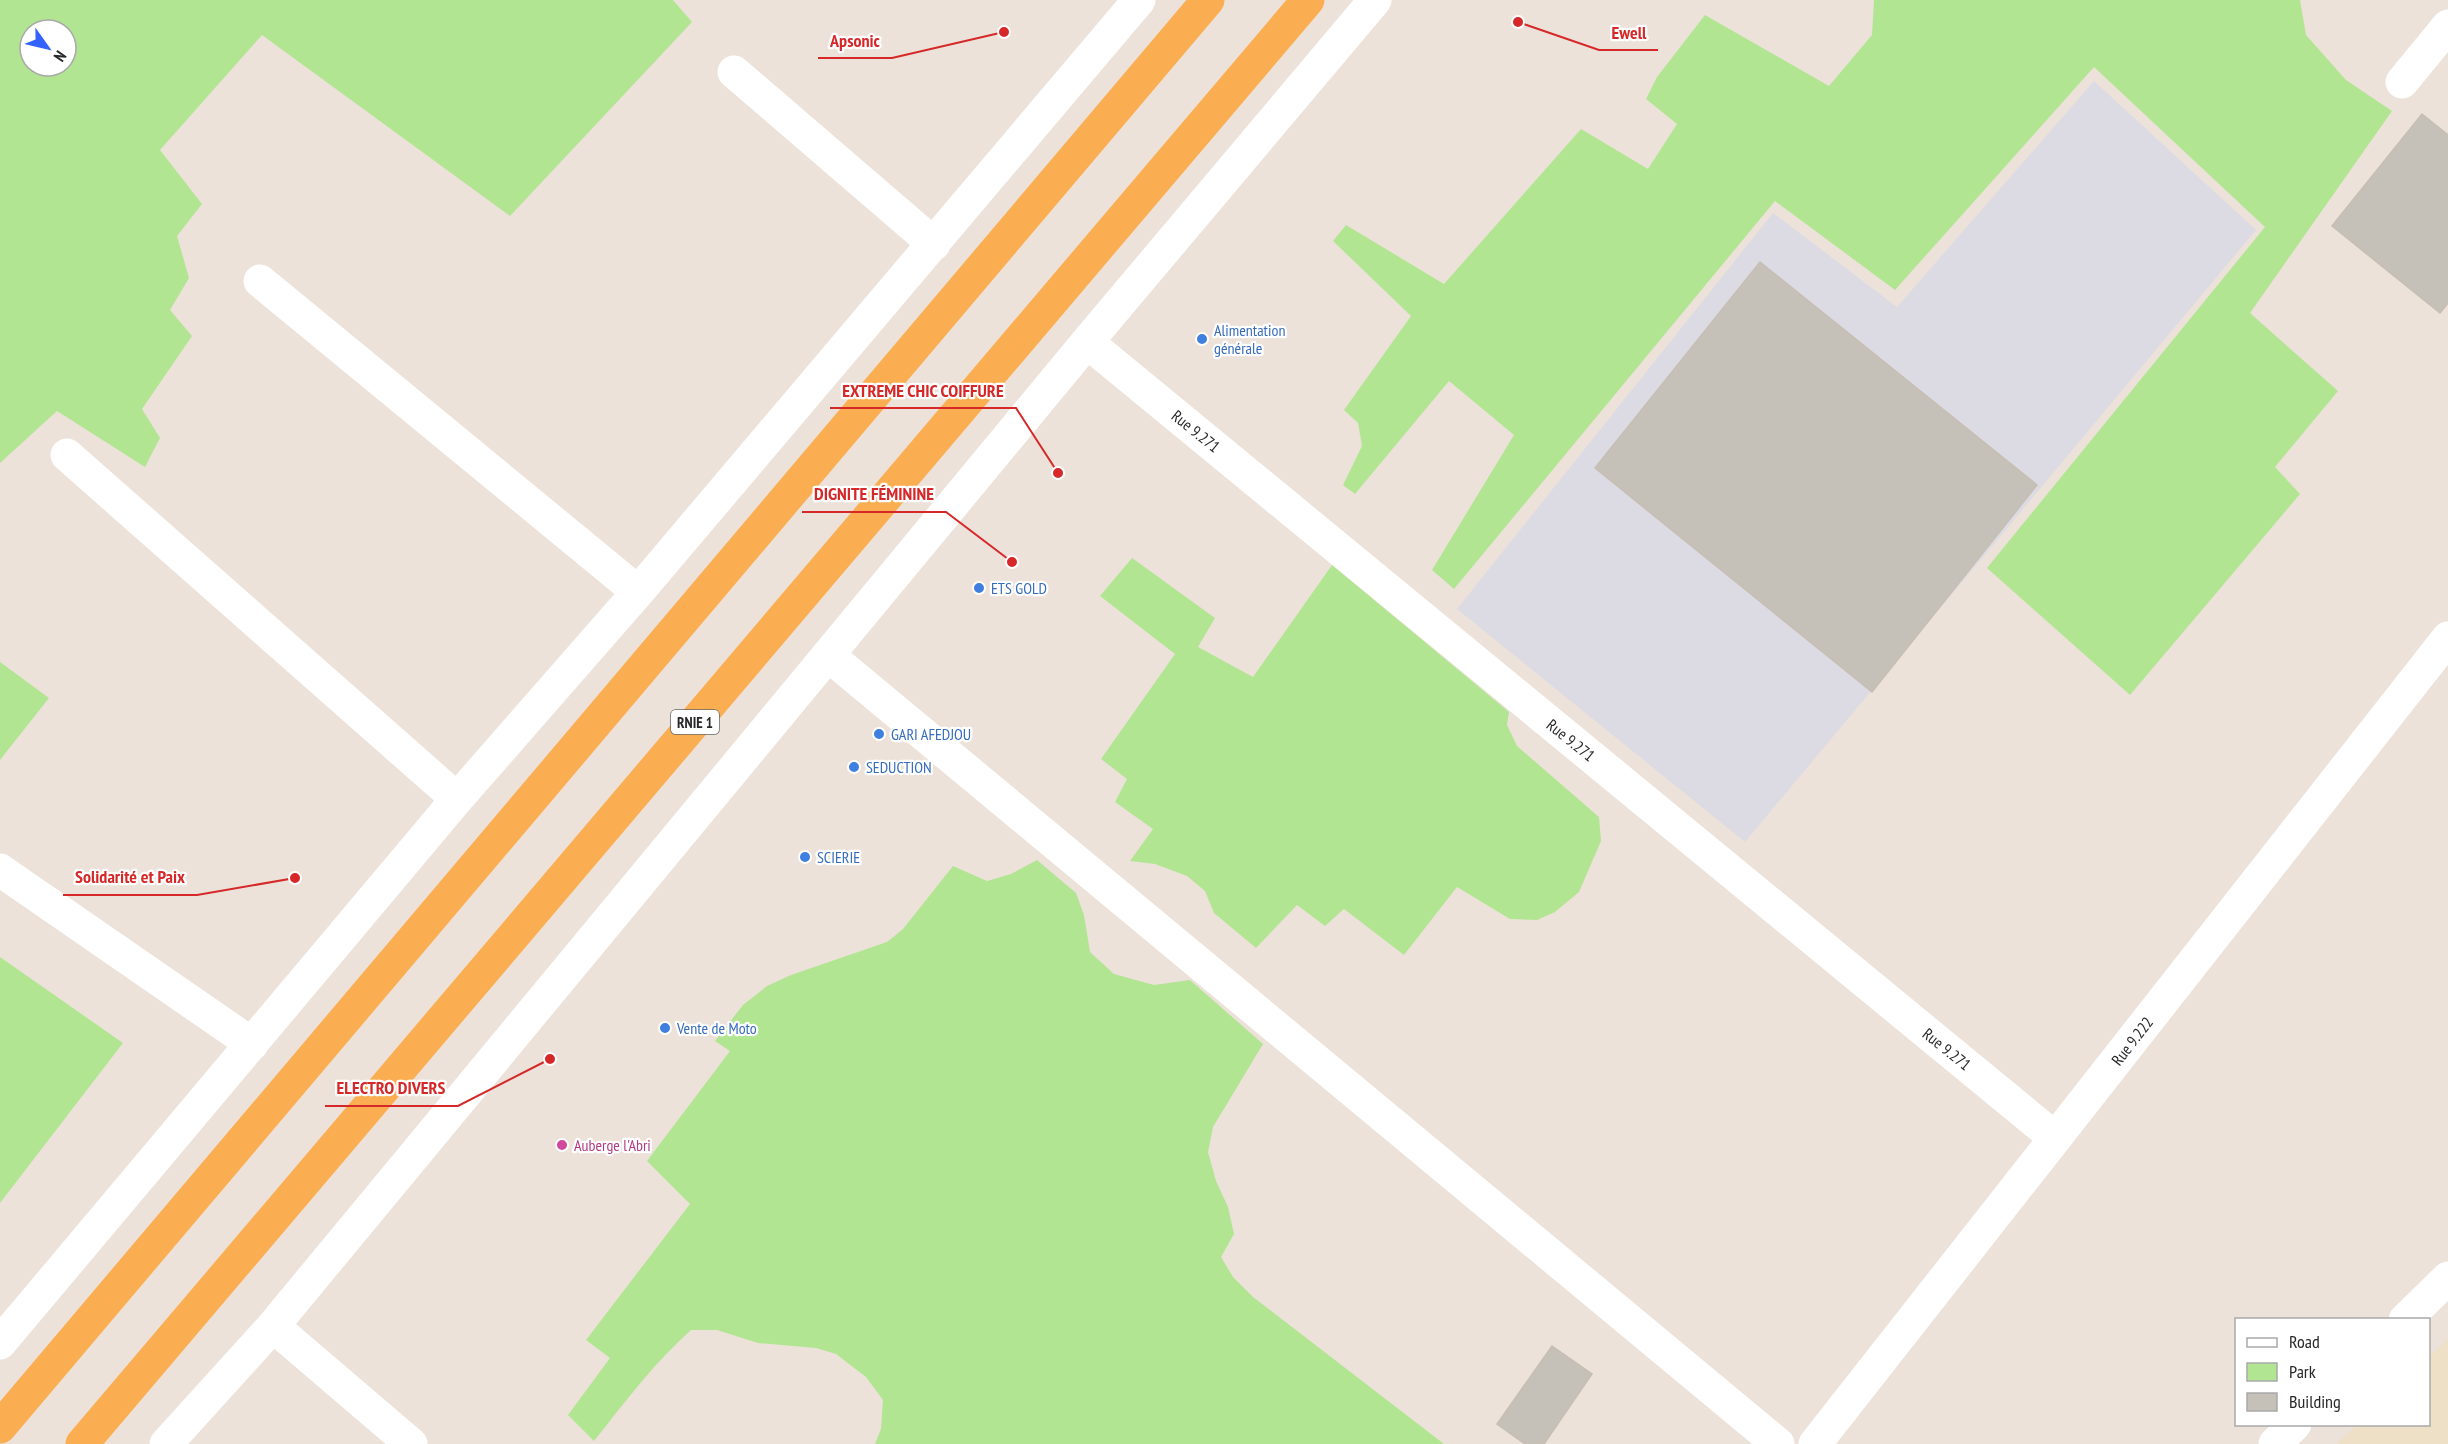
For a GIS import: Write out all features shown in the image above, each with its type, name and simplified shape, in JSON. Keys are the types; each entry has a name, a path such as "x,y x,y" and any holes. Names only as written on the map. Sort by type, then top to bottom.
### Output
{"highway":[{"path":"0,1427 1208,0"},
{"name":"RNIE 1","path":"82,1444 1308,0"}],"street":[{"path":"0,1343 457,799 638,592 1139,0"},
{"path":"166,1444 273,1326 1087,342 1375,0"},
{"path":"2402,82 2448,26"},
{"path":"734,72 934,244"},
{"path":"260,281 638,592"},
{"name":"Rue 9.271","path":"1087,342 2055,1138"},
{"path":"67,455 457,799"},
{"name":"Rue 9.222","path":"1815,1444 2448,638"},
{"path":"828,655 1778,1444"},
{"path":"0,870 252,1044"},
{"path":"2407,1318 2448,1278"},
{"path":"273,1326 411,1444"},
{"path":"2275,1444 2294,1426"}],"shaded area":[{"path":"2094,81 2256,230 1745,842 1457,609 1773,213 1897,307"},
{"path":"2448,1339 2448,1444 2336,1444 2356,1426 2430,1426 2430,1356"}],"green space":[{"path":"0,0 673,0 692,22 510,216 262,35 160,150 202,204 177,236 189,278 170,310 192,336 142,409 160,438 145,467 57,411 0,463"},
{"path":"1874,0 2300,0 2306,35 2346,80 2392,111 2250,313 2338,391 2275,467 2300,494 2130,695 1987,568 2265,227 2094,67 1895,290 1775,201 1454,589 1432,570 1514,435 1449,381 1355,494 1343,485 1362,446 1358,423 1344,410 1411,316 1333,241 1346,225 1444,284 1581,129 1648,169 1677,124 1646,99 1657,77 1705,15 1829,86 1872,35"},
{"path":"1132,558 1215,618 1198,647 1253,677 1332,565 1509,712 1507,725 1517,746 1599,817 1601,841 1579,892 1555,912 1537,920 1510,919 1457,887 1404,955 1344,909 1325,926 1297,905 1256,948 1214,913 1205,891 1187,876 1155,864 1130,861 1153,829 1115,802 1127,779 1101,759 1175,654 1100,596"},
{"path":"0,662 49,698 0,760"},
{"path":"1037,860 1076,893 1084,915 1090,952 1114,974 1154,985 1190,980 1263,1044 1213,1127 1208,1152 1216,1181 1228,1207 1234,1234 1221,1257 1233,1277 1253,1297 1444,1444 875,1444 881,1429 883,1400 866,1377 836,1354 816,1348 758,1343 717,1330 691,1330 652,1369 594,1441 568,1415 610,1358 586,1340 690,1204 647,1161 730,1051 715,1041 743,1005 767,986 791,975 887,942 903,929 953,866 987,881 1011,874"},
{"path":"0,957 123,1043 0,1203"}],"building":[{"path":"2422,114 2448,135 2448,303 2440,313 2332,226"},
{"path":"1760,262 2037,485 1872,692 1595,468"},
{"path":"1552,1346 1592,1374 1544,1444 1525,1444 1497,1424"}],"place":[{"name":"Ewell","path":"1518,22"},
{"name":"Apsonic","path":"1004,32"},
{"name":"Alimentation générale","path":"1202,339"},
{"name":"EXTREME CHIC COIFFURE","path":"1058,473"},
{"name":"DIGNITE FÉMININE","path":"1012,562"},
{"name":"ETS GOLD","path":"979,588"},
{"name":"GARI AFEDJOU","path":"879,734"},
{"name":"SEDUCTION","path":"854,767"},
{"name":"SCIERIE","path":"805,857"},
{"name":"Solidarité et Paix","path":"295,878"},
{"name":"Vente de Moto","path":"665,1028"},
{"name":"ELECTRO DIVERS","path":"550,1059"},
{"name":"Auberge l'Abri","path":"562,1145"}]}
